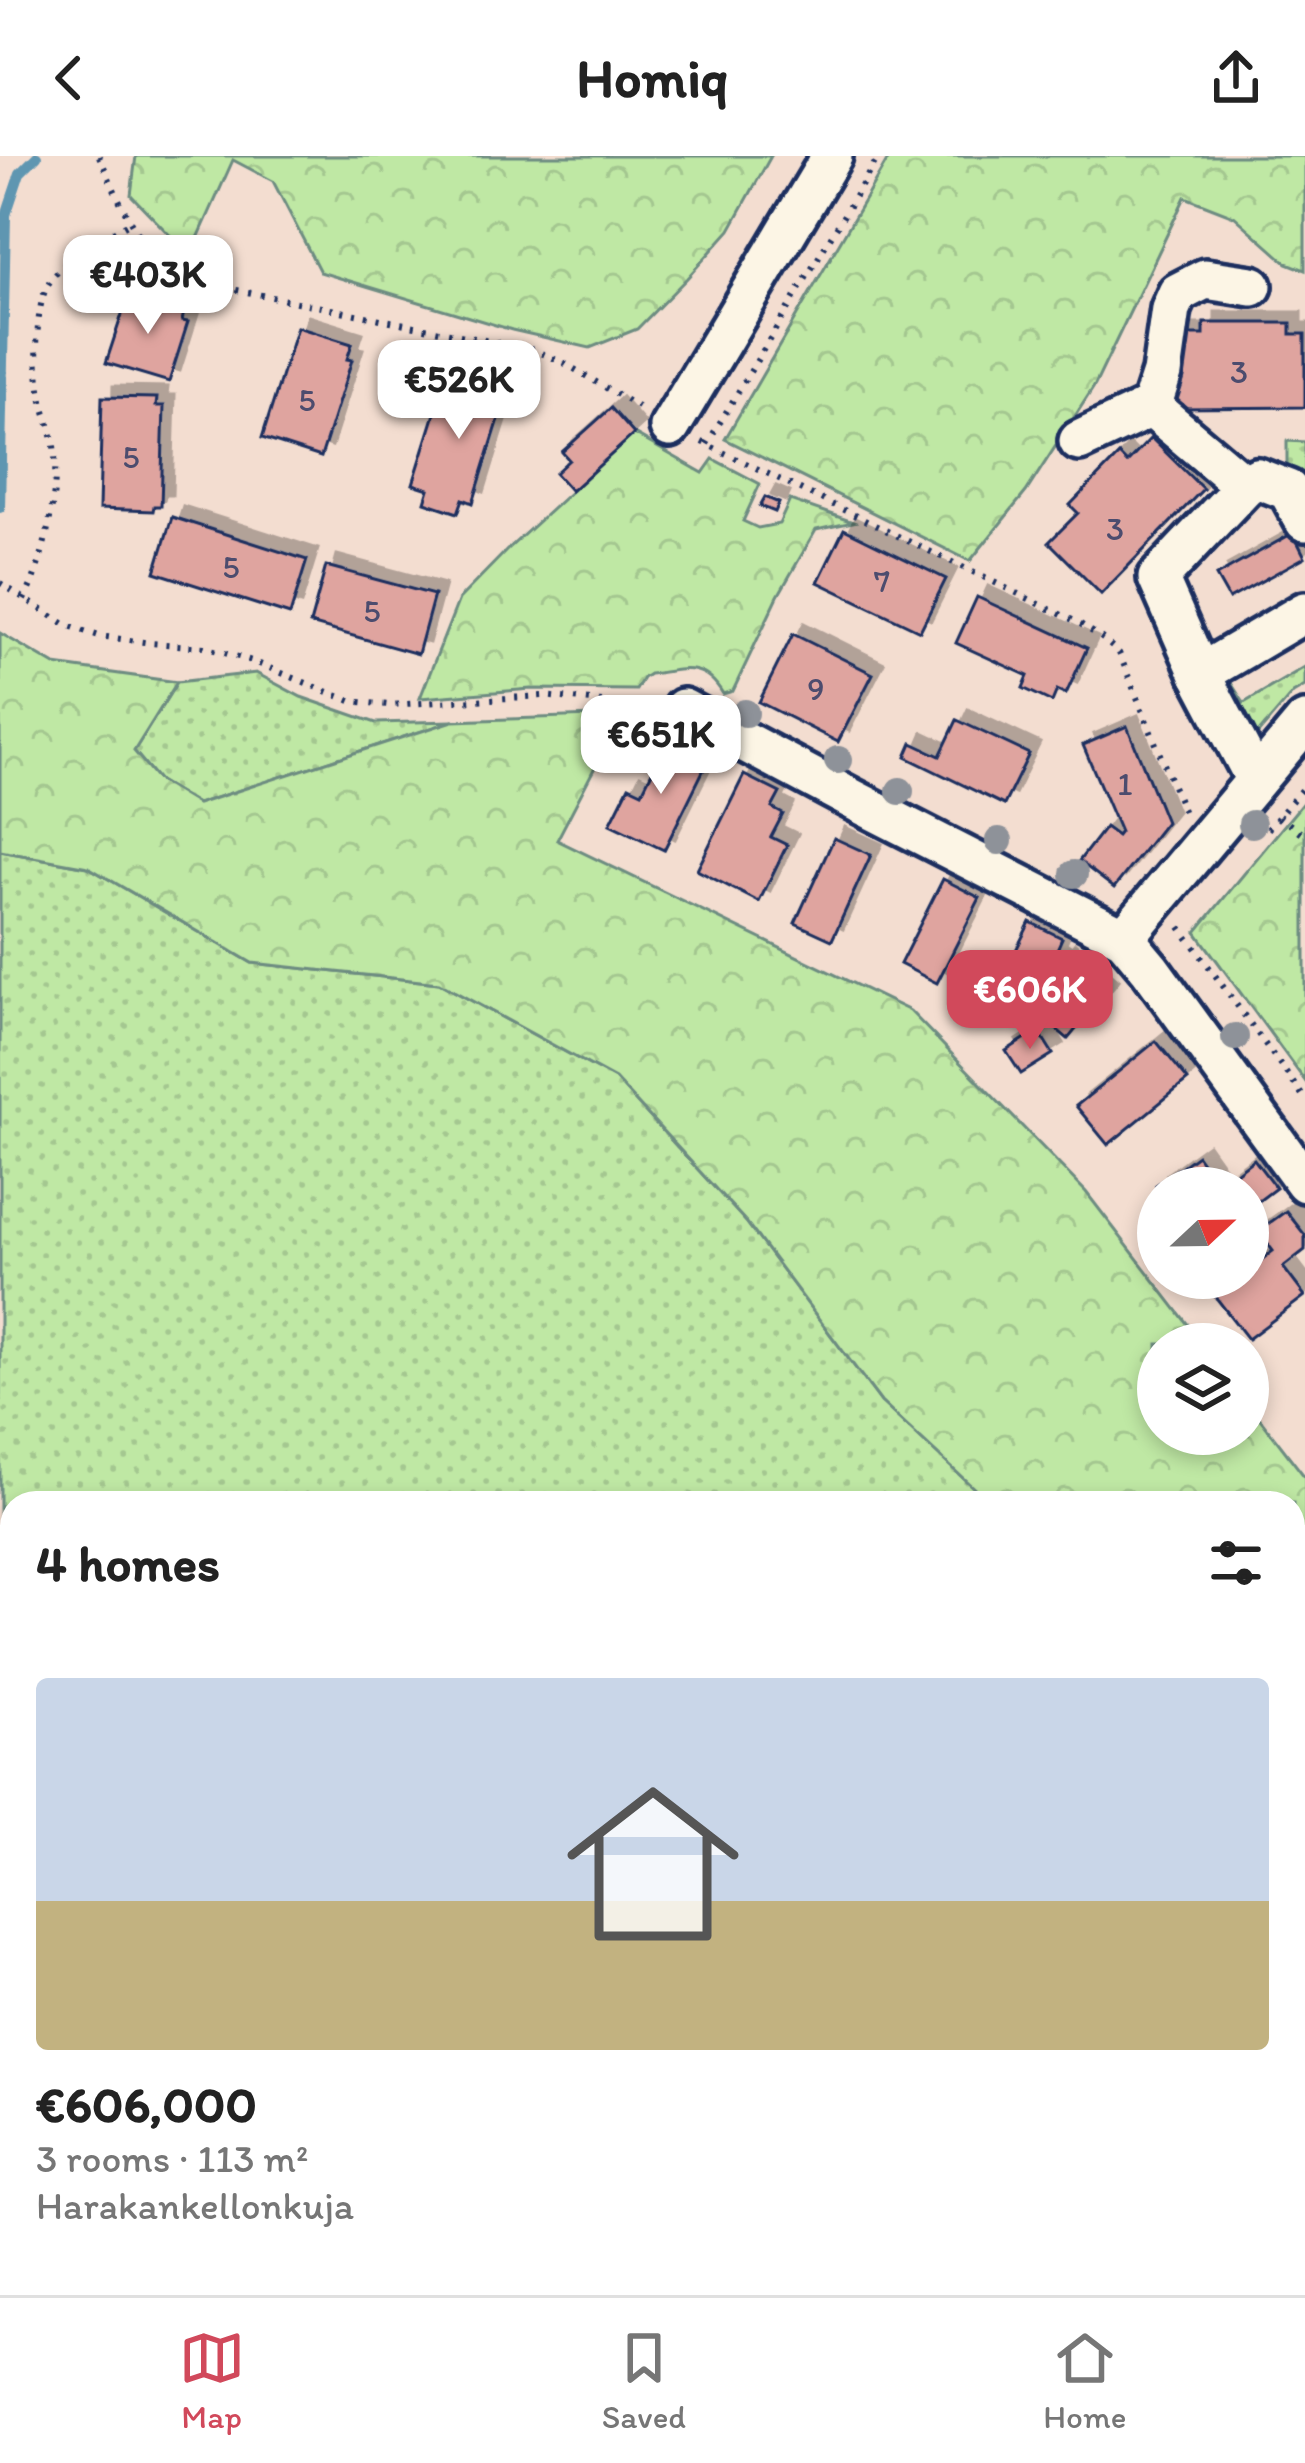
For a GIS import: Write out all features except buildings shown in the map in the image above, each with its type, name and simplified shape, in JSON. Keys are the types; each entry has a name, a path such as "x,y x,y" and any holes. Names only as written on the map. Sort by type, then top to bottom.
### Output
{"street":[{"path":"670,427 832,156"},
{"path":"1078,442 1151,407 1178,293 1205,279 1252,286"},
{"path":"1151,407 1244,486"},
{"path":"1256,780 1200,674 1158,578 1244,486 1257,478 1288,490 1305,521"},
{"path":"1200,674 1305,612"},
{"path":"683,709 1124,938 1305,1182"},
{"path":"1124,938 1305,722"}],"path":[{"path":"707,444 879,156"},
{"path":"24,601 44,552 54,474 54,448 37,369 40,308 46,287 64,265 130,222"},
{"path":"0,583 66,625 99,636 204,646 351,701 388,705 543,696 683,709"},
{"path":"1265,832 1305,785"},
{"path":"1279,816 1305,836"},
{"path":"1188,938 1305,1099"}],"green space":[{"path":"136,156 771,156 730,230 687,278 637,329 590,348 512,330 320,272 273,181 233,160 190,256 131,195"},
{"path":"890,156 1305,156 1305,270 1287,263 1234,216 1185,197 1095,385 1026,492 970,561 725,439"},
{"path":"634,434 703,473 713,459 760,484 743,521 758,528 779,524 790,500 853,522 816,530 733,691 723,694 708,676 682,670 649,674 636,690 531,689 420,698 459,599"},
{"path":"1287,441 1305,442 1305,489 1287,479"},
{"path":"0,633 55,665 177,682 134,751 159,781 197,804 453,721 622,715 557,840 910,1011 1086,1192 1137,1258 1137,1299 1168,1299 1187,1323 1137,1323 1137,1455 1269,1455 1269,1430 1305,1477 1305,1491 977,1491 881,1402 747,1223 615,1079 439,983 252,963 88,867 0,851"},
{"path":"1305,667 1305,686 1293,693 1251,742 1227,686 1231,683 1244,703"},
{"path":"256,673 301,697 376,723 453,721 197,804 159,781 134,751 177,682"},
{"path":"1305,800 1305,1081 1196,932"},
{"path":"0,851 88,867 252,963 439,983 615,1079 747,1223 881,1402 977,1491 0,1491"}],"waterway":[{"path":"0,508 6,215 20,173 37,156"}]}
